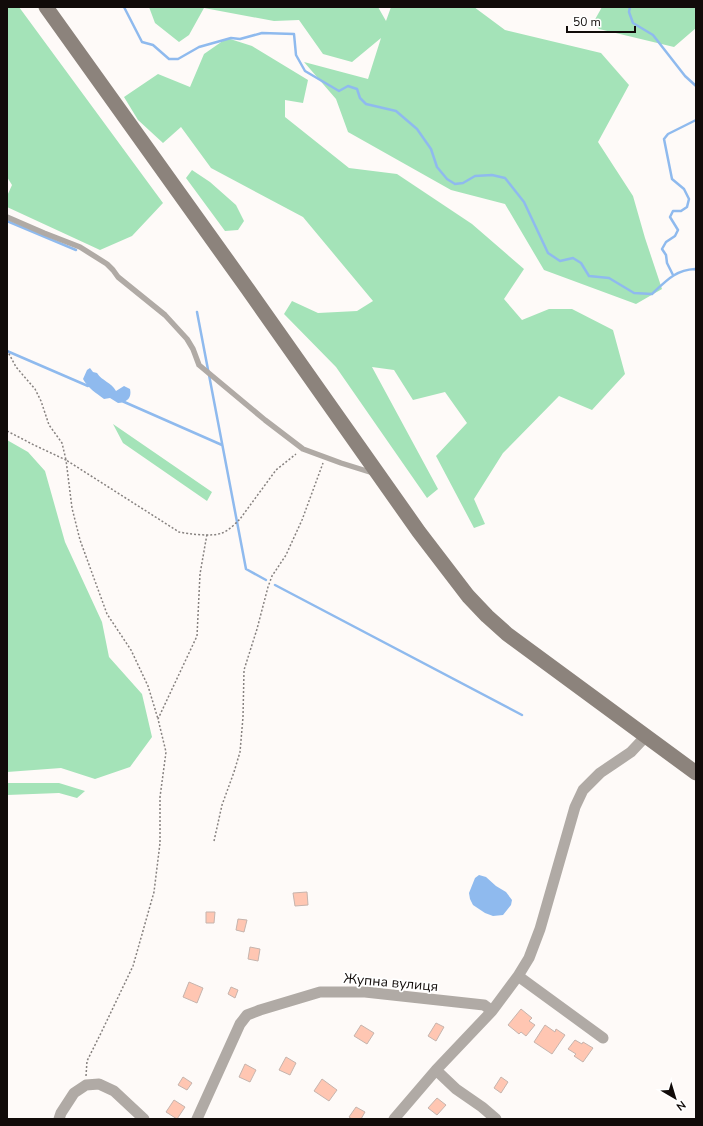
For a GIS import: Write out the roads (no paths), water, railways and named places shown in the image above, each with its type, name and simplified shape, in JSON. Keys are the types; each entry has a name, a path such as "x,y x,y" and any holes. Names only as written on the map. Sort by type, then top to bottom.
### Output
{"main road":[{"path":"46,7 247,288 377,474 446,570 468,596 506,634 696,773"}],"street":[{"path":"394,1119 488,1008 518,976 529,958 540,929 575,807 579,798 588,784 595,777 631,752 646,736"},
{"path":"518,976 603,1038"},
{"name":"Жупна вулиця","path":"197,1119 240,1024 247,1015 260,1010 320,992 365,992 488,1008"},
{"path":"436,1070 456,1089 496,1119"},
{"path":"59,1119 61,1113 74,1093 86,1085 99,1084 114,1091 144,1119"}],"lane":[{"path":"7,217 80,247 107,264 118,277 165,315 187,339 193,349 199,365 265,420 303,449 325,458 377,474"}],"water":[{"path":"90,368 116,391 124,386 130,389 128,399 124,402 118,403 110,398 104,399 95,392 83,379 87,370"},
{"path":"479,875 486,877 506,892 512,900 511,905 503,915 493,916 485,913 473,905 469,893 475,878"}],"waterway":[{"path":"124,7 142,42 153,45 169,59 178,59 199,47 231,38 240,39 262,33 294,34 296,55 305,71 339,91 348,86 357,89 360,98 366,104 396,111 417,129 431,149 437,167 447,179 455,184 463,183 475,176 492,175 505,178 524,202 548,253 560,261 573,258 581,263 589,276 609,278 634,293 652,294 676,274 688,270 696,270"},
{"path":"630,7 629,12 633,23 653,35 685,76 696,86"},
{"path":"673,275 667,263 666,255 662,249 666,242 675,236 678,230 670,217 673,211 681,211 687,207 689,199 684,189 672,179 664,139 668,134 696,120"},
{"path":"7,221 76,250"},
{"path":"197,312 246,569 266,580"},
{"path":"7,351 88,386"},
{"path":"122,401 222,445"},
{"path":"275,585 522,715"}]}
